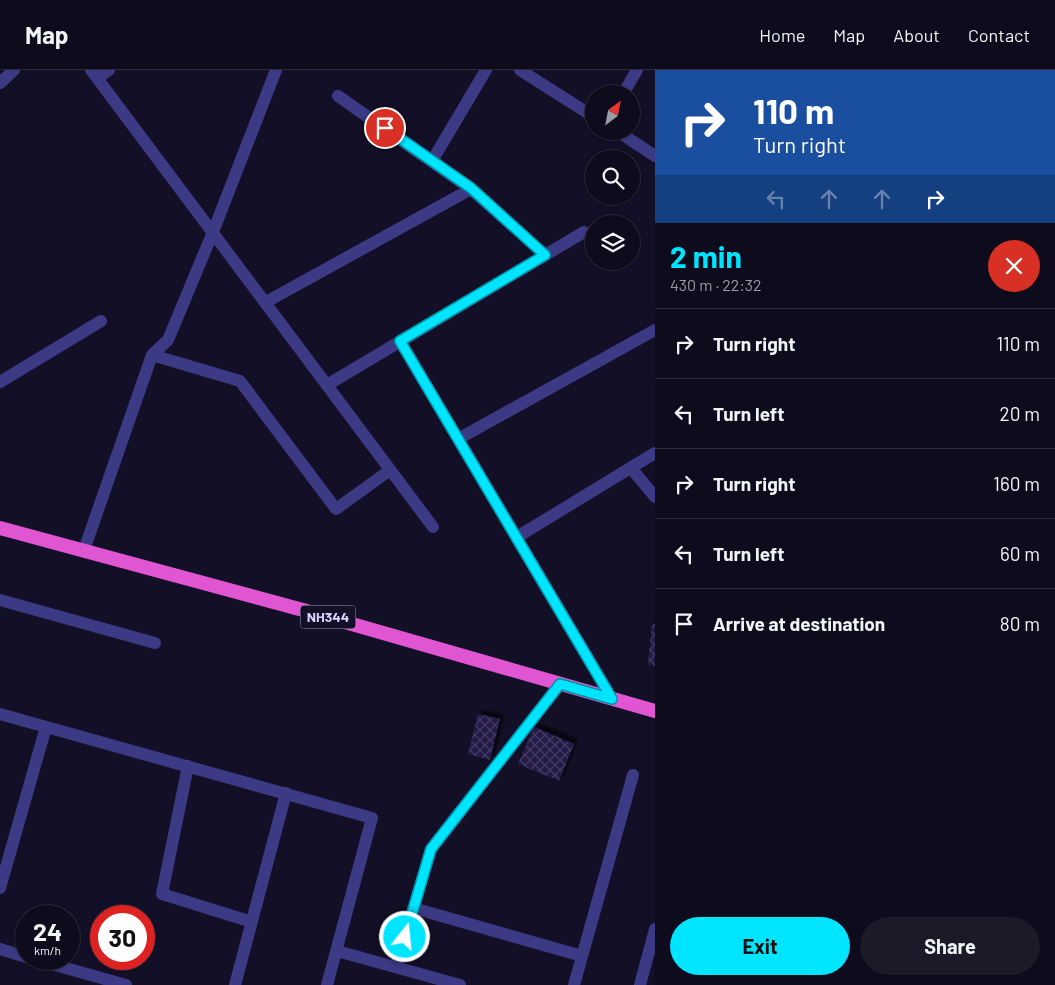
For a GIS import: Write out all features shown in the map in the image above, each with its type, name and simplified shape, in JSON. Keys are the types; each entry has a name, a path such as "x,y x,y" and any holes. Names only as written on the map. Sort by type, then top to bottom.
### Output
{"highway":[{"name":"NH344","path":"0,528 304,610 655,711"}],"street":[{"path":"0,83 14,70"},
{"path":"109,70 94,74 433,527"},
{"path":"84,550 152,355 168,340 213,232 276,70"},
{"path":"432,161 486,70"},
{"path":"520,70 585,111"},
{"path":"628,85 637,70"},
{"path":"338,96 471,188 545,255"},
{"path":"630,140 655,156"},
{"path":"266,302 471,188"},
{"path":"327,385 584,232"},
{"path":"0,382 101,321"},
{"path":"458,439 655,330"},
{"path":"400,341 612,699"},
{"path":"152,355 240,381 336,509 390,470"},
{"path":"517,538 655,453"},
{"path":"631,468 655,496"},
{"path":"0,600 154,644"},
{"path":"396,967 431,849 560,684"},
{"path":"0,714 372,818 328,985"},
{"path":"0,888 46,727"},
{"path":"188,766 162,894 252,922"},
{"path":"574,985 633,774"},
{"path":"235,985 286,794"},
{"path":"414,908 582,956"},
{"path":"640,985 655,929"},
{"path":"0,949 15,954"},
{"path":"337,951 460,985"},
{"path":"65,970 93,980 126,985"}],"building":[{"path":"652,624 655,624 655,666 648,665"},
{"path":"478,714 500,719 490,760 468,754"},
{"path":"534,727 574,744 559,781 518,764"}],"route":[{"path":"385,128 471,188 545,255 400,341 612,699 560,684 431,849 405,937"}]}
